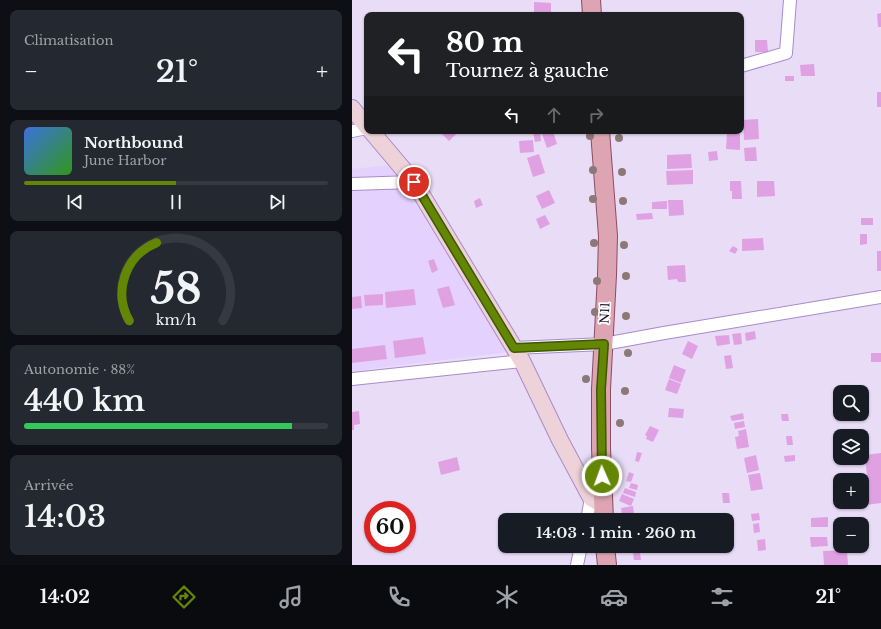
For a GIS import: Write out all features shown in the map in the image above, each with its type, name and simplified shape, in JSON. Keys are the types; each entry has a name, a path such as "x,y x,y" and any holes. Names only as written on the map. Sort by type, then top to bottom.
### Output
{"main road":[{"path":"591,0 592,12"},
{"path":"352,108 364,123"},
{"path":"374,134 414,182 518,354 560,440 600,508"},
{"name":"N11","path":"600,134 608,236 601,389 600,508"},
{"path":"606,553 606,565"}],"street":[{"path":"744,65 786,53 790,0"},
{"path":"352,131 364,128"},
{"path":"352,184 414,182"},
{"path":"352,379 518,354 604,344 881,297"},
{"path":"577,565 580,553"}],"shaded area":[{"path":"391,165 508,352 352,371 352,169"}],"building":[{"path":"534,2 551,3 551,12 534,12"},
{"path":"881,13 881,27 878,27 877,14"},
{"path":"755,40 767,40 768,52 755,52"},
{"path":"814,64 815,76 801,76 800,65"},
{"path":"785,76 794,76 794,81 785,81"},
{"path":"877,92 881,92 881,107 877,107"},
{"path":"758,119 759,139 744,140 744,120"},
{"path":"442,134 456,134 449,141"},
{"path":"533,134 540,134 541,141 535,142"},
{"path":"542,134 554,134 557,144 547,148"},
{"path":"727,134 740,134 740,150 726,149"},
{"path":"533,140 534,152 520,153 519,141"},
{"path":"756,147 757,161 745,161 744,148"},
{"path":"717,151 718,160 709,161 708,152"},
{"path":"539,154 545,173 533,177 527,158"},
{"path":"691,154 692,168 667,169 667,155"},
{"path":"693,170 693,184 667,185 666,171"},
{"path":"730,181 741,181 742,199 732,199"},
{"path":"757,181 774,181 775,196 757,197"},
{"path":"549,190 555,203 542,209 536,196"},
{"path":"480,198 483,205 476,208 474,201"},
{"path":"668,200 683,200 684,215 669,216"},
{"path":"667,201 667,209 652,209 652,202"},
{"path":"652,213 653,219 637,220 636,214"},
{"path":"545,215 550,224 540,229 536,219"},
{"path":"861,218 873,218 873,225 861,225"},
{"path":"860,234 867,234 867,244 860,245"},
{"path":"763,238 764,250 742,251 742,239"},
{"path":"733,246 738,249 735,254 729,251"},
{"path":"877,251 881,251 881,271 877,271"},
{"path":"434,259 438,270 432,273 428,261"},
{"path":"685,265 686,282 678,282 677,279 668,280 667,266"},
{"path":"449,286 455,305 443,308 437,289"},
{"path":"414,289 416,305 386,308 385,292"},
{"path":"383,294 383,305 365,306 364,295"},
{"path":"361,296 362,308 352,309 352,297"},
{"path":"755,331 756,339 746,341 745,333"},
{"path":"741,333 742,344 734,345 732,334"},
{"path":"729,335 730,344 717,346 715,336"},
{"path":"423,337 426,354 395,358 393,341"},
{"path":"688,341 698,346 692,359 682,354"},
{"path":"385,345 387,359 352,363 352,349"},
{"path":"871,353 881,353 881,362 871,362"},
{"path":"731,355 733,368 726,369 724,356"},
{"path":"674,365 686,370 681,383 669,378"},
{"path":"669,379 681,384 677,394 665,390"},
{"path":"669,408 684,409 683,418 668,417"},
{"path":"359,411 360,424 354,425 354,430 352,430 352,412"},
{"path":"743,413 744,419 732,421 730,416"},
{"path":"781,414 788,414 789,421 782,421"},
{"path":"744,421 745,427 735,429 734,423"},
{"path":"650,426 659,430 653,442 646,439 647,436 645,435"},
{"path":"746,429 749,447 737,449 735,437 739,436 738,431"},
{"path":"786,436 792,436 793,445 787,445"},
{"path":"637,452 642,453 639,462 635,461"},
{"path":"881,453 881,503 869,505 869,473 867,473 866,465 869,465 869,454"},
{"path":"756,455 759,470 747,473 744,458"},
{"path":"795,455 795,461 785,462 784,456"},
{"path":"457,457 460,470 441,475 438,462"},
{"path":"629,472 634,474 631,482 626,481"},
{"path":"760,473 763,489 751,491 748,475"},
{"path":"631,483 638,485 637,490 629,488"},
{"path":"625,488 636,492 635,497 623,493"},
{"path":"722,493 729,493 730,503 723,503"},
{"path":"622,494 634,499 631,506 619,501"},
{"path":"633,506 634,513 622,513 621,508"},
{"path":"759,513 760,520 752,521 751,514"},
{"path":"828,517 828,527 811,527 811,518"},
{"path":"759,523 760,532 754,533 753,524"},
{"path":"810,537 827,537 828,546 811,547"},
{"path":"765,539 766,550 758,551 757,540"},
{"path":"823,551 833,551 833,553 847,553 848,565 824,565"},
{"path":"633,553 640,553 641,560 634,560"}],"route":[{"path":"414,182 514,348 604,344 601,389 602,476"}]}
